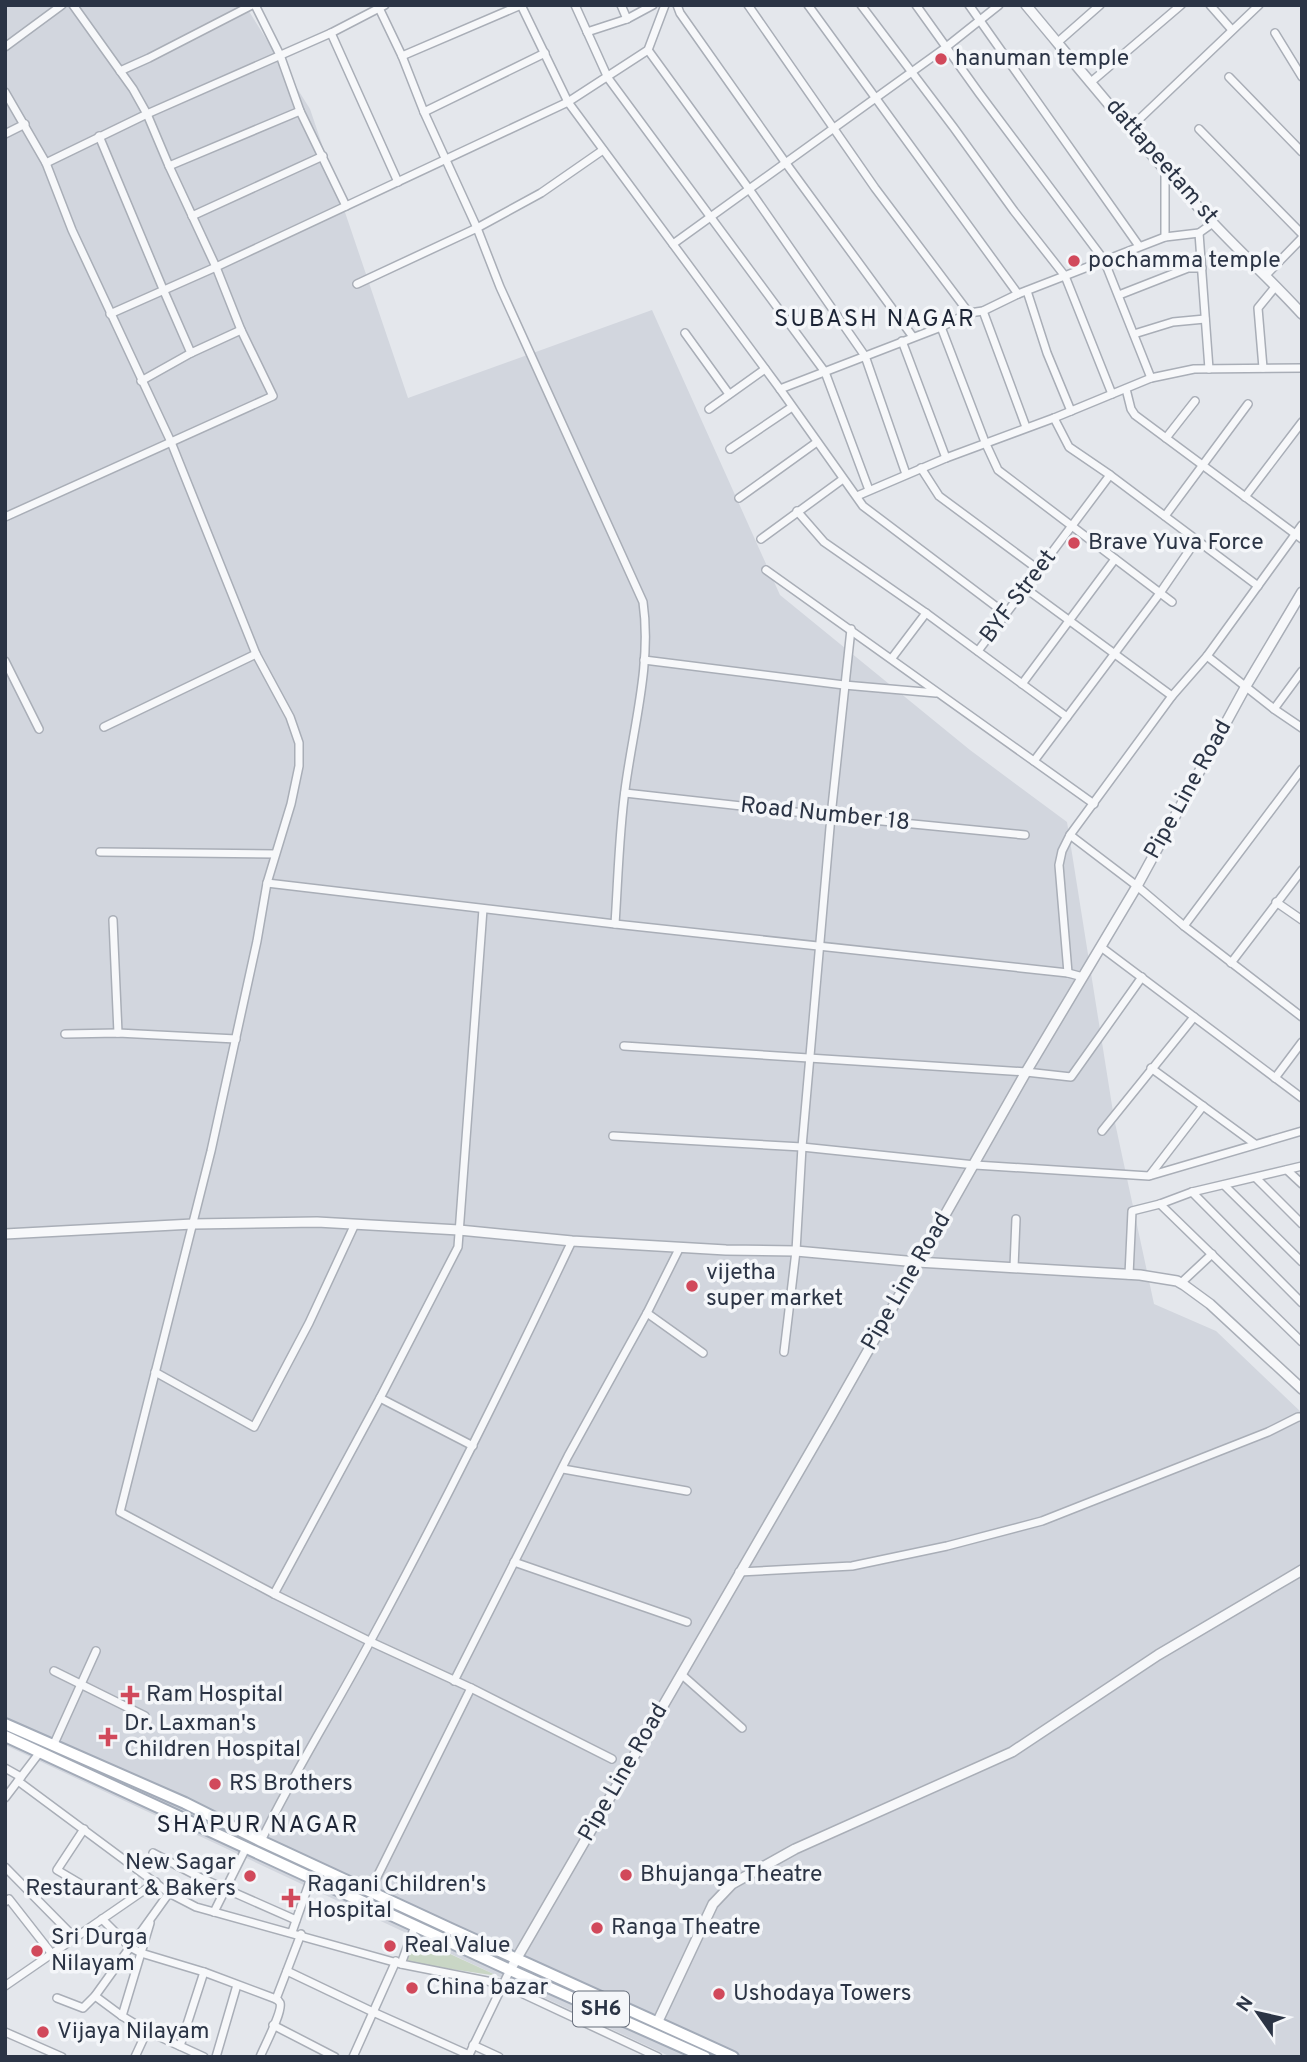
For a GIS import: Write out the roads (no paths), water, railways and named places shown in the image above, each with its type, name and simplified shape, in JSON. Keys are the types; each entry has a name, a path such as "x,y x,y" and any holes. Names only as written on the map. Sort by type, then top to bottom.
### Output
{"main road":[{"name":"SH6","path":"5,1724 206,1813 261,1841 733,2057"},
{"name":"SH6","path":"5,1735 510,1970 705,2057"},
{"path":"200,1826 206,1813"},
{"path":"585,1990 597,2001 720,2057"}],"street":[{"path":"5,47 62,5"},
{"path":"5,517 273,396 146,114 133,89 73,5"},
{"path":"120,71 254,5 281,55 300,111 346,206"},
{"path":"363,5 368,13"},
{"path":"402,56 521,5 568,103 780,389 863,506 1006,614"},
{"path":"575,5 608,78 825,372 869,490"},
{"path":"621,5 627,19"},
{"path":"587,32 627,19 653,5"},
{"path":"110,314 568,103 648,50 664,5"},
{"path":"677,5 785,162 913,337"},
{"path":"748,5 878,191 968,313"},
{"path":"808,5 1018,294"},
{"path":"860,5 1065,276 1112,394"},
{"path":"916,5 945,48 1104,260 1151,378"},
{"path":"969,5 1139,246"},
{"path":"673,244 945,48 999,5"},
{"path":"1060,45 1100,5"},
{"path":"1091,82 1181,5"},
{"path":"1210,5 1232,30"},
{"path":"1130,128 1259,5"},
{"path":"46,163 146,114 331,33 382,7 424,113 477,228 500,287 643,602 644,660 625,793 615,924"},
{"name":"dattapeetam st","path":"1030,7 1166,170 1213,223 1302,314"},
{"path":"331,33 398,182"},
{"path":"1275,33 1302,77"},
{"path":"648,50 865,356 906,474"},
{"path":"424,113 545,53"},
{"path":"1229,77 1302,152"},
{"path":"5,92 46,163 72,230 171,442 256,654 290,717 299,743 299,766 267,883 236,1039 193,1224 120,1512 274,1594 612,1759"},
{"path":"169,166 300,111"},
{"path":"5,134 25,124"},
{"path":"1199,129 1302,236 1266,275"},
{"path":"99,136 191,353"},
{"path":"356,284 477,228 541,193 603,150"},
{"path":"192,216 323,156"},
{"path":"1165,237 1166,170"},
{"path":"780,389 941,327 968,313 983,311 1018,294 1139,246 1165,237 1199,233 1213,223"},
{"path":"1199,233 1209,369"},
{"path":"1119,295 1188,268 1202,268"},
{"path":"1263,368 1258,308 1276,286"},
{"path":"1027,291 1047,353 1071,411"},
{"path":"983,311 1026,427"},
{"path":"1134,334 1173,322 1205,319"},
{"path":"941,327 985,442 999,470 1172,602"},
{"path":"141,381 191,353 242,330"},
{"path":"685,333 729,394"},
{"path":"902,341 946,458"},
{"path":"857,496 985,442 1054,418 1151,378 1194,369 1302,368"},
{"path":"709,409 765,369"},
{"path":"1126,389 1131,410 1135,415 1298,536"},
{"path":"1166,438 1195,401"},
{"path":"1165,516 1248,404"},
{"path":"730,449 792,407"},
{"path":"1054,418 1069,447 1258,586"},
{"path":"1245,497 1302,422"},
{"path":"739,498 817,442"},
{"path":"921,468 939,496 1039,569"},
{"name":"BYF Street","path":"978,652 1110,475"},
{"path":"761,539 843,479"},
{"path":"797,511 824,542 1067,717"},
{"path":"1068,973 1059,865 1070,835 1172,696 1208,656 1298,536 1302,525"},
{"path":"1034,761 1160,593 1197,539"},
{"path":"1023,684 1115,559"},
{"path":"766,570 1094,804"},
{"path":"1025,589 1172,696"},
{"name":"Pipe Line Road","path":"510,1970 975,1165 1026,1072 1137,886 1246,686 1302,592"},
{"path":"892,658 926,613"},
{"path":"784,1352 796,1251 802,1147 831,816 851,629"},
{"path":"104,727 256,654"},
{"path":"1208,656 1302,728"},
{"path":"644,660 844,685 937,693"},
{"path":"5,661 39,729"},
{"path":"1274,709 1302,671"},
{"path":"1184,926 1302,769"},
{"name":"Road Number 18","path":"625,793 1025,835"},
{"path":"1070,835 1302,1017"},
{"path":"100,852 275,854"},
{"path":"1231,963 1302,870"},
{"path":"267,883 1068,973 1083,977"},
{"path":"1276,902 1302,920"},
{"path":"274,1594 458,1247 483,909"},
{"path":"113,920 118,1032"},
{"path":"1101,947 1302,1098"},
{"path":"624,1046 1071,1077 1142,977"},
{"path":"1102,1131 1194,1017"},
{"path":"65,1034 118,1032 236,1039"},
{"path":"1275,1078 1302,1042"},
{"path":"1151,1068 1255,1144"},
{"path":"1149,1176 1203,1106"},
{"path":"613,1136 802,1147 975,1165 1149,1176 1302,1131"},
{"path":"1129,1275 1132,1211 1192,1192 1302,1166"},
{"path":"1287,1170 1302,1184"},
{"path":"1256,1178 1302,1224"},
{"path":"1224,1185 1302,1262"},
{"path":"1192,1192 1302,1303"},
{"path":"1160,1204 1302,1342"},
{"path":"1014,1267 1016,1219"},
{"path":"5,1234 193,1224 317,1222 459,1230 572,1241 726,1250 796,1251 917,1262 1129,1275 1181,1283 1210,1304 1302,1389"},
{"path":"155,1372 254,1427 309,1323 355,1224"},
{"path":"261,1841 283,1795 371,1642 472,1446 572,1241"},
{"path":"454,1681 568,1456 680,1247"},
{"path":"1181,1283 1212,1254"},
{"path":"647,1313 703,1353"},
{"path":"380,1398 472,1446"},
{"path":"739,1572 852,1566 947,1546 1042,1521 1302,1417"},
{"path":"563,1469 687,1491"},
{"path":"514,1562 687,1622"},
{"path":"658,2021 713,1904 732,1884 795,1849 1012,1752 1158,1656 1302,1570"},
{"path":"53,1746 96,1651"},
{"path":"54,1671 145,1716"},
{"path":"681,1674 742,1728"},
{"path":"370,1891 471,1688"},
{"path":"5,1798 40,1752"},
{"path":"5,1768 169,1893 196,1907 398,1962 502,1984 658,2057"},
{"path":"79,1883 57,1870 84,1829"},
{"path":"214,1912 246,1848"},
{"path":"153,1853 296,1920"},
{"path":"5,1867 75,1938"},
{"path":"276,1999 287,1971 297,1933 296,1920 311,1878"},
{"path":"5,1986 156,1882"},
{"path":"57,1998 83,2008 95,1996 169,1893"},
{"path":"5,1902 9,1899 52,1954"},
{"path":"121,2016 151,1918"},
{"path":"102,1919 130,1947 141,1953 204,1972 280,2002 260,2057"},
{"path":"353,2057 415,1926"},
{"path":"287,1971 468,2056 510,1970"},
{"path":"180,2046 204,1972"},
{"path":"216,2057 237,1985"},
{"path":"95,1996 147,2031 204,2057"},
{"path":"273,2025 335,2057"},
{"path":"135,2057 147,2031"},
{"path":"5,2032 62,2057"},
{"path":"473,2045 499,2057"}],"place":[{"name":"hanuman temple","path":"941,59"},
{"name":"pochamma temple","path":"1074,261"},
{"name":"Brave Yuva Force","path":"1074,543"},
{"name":"vijetha super market","path":"692,1286"},
{"name":"Ram Hospital","path":"130,1695"},
{"name":"Dr. Laxman's Children Hospital","path":"108,1737"},
{"name":"RS Brothers","path":"215,1784"},
{"name":"Bhujanga Theatre","path":"626,1875"},
{"name":"New Sagar Restaurant & Bakers","path":"250,1876"},
{"name":"Ragani Children's Hospital","path":"291,1898"},
{"name":"Ranga Theatre","path":"597,1928"},
{"name":"Real Value","path":"390,1946"},
{"name":"Sri Durga Nilayam","path":"37,1951"},
{"name":"China bazar","path":"412,1988"},
{"name":"Ushodaya Towers","path":"719,1994"},
{"name":"Vijaya Nilayam","path":"43,2032"}],"district":[{"name":"SUBASH NAGAR","path":"875,320"},
{"name":"SHAPUR NAGAR","path":"258,1826"}]}
